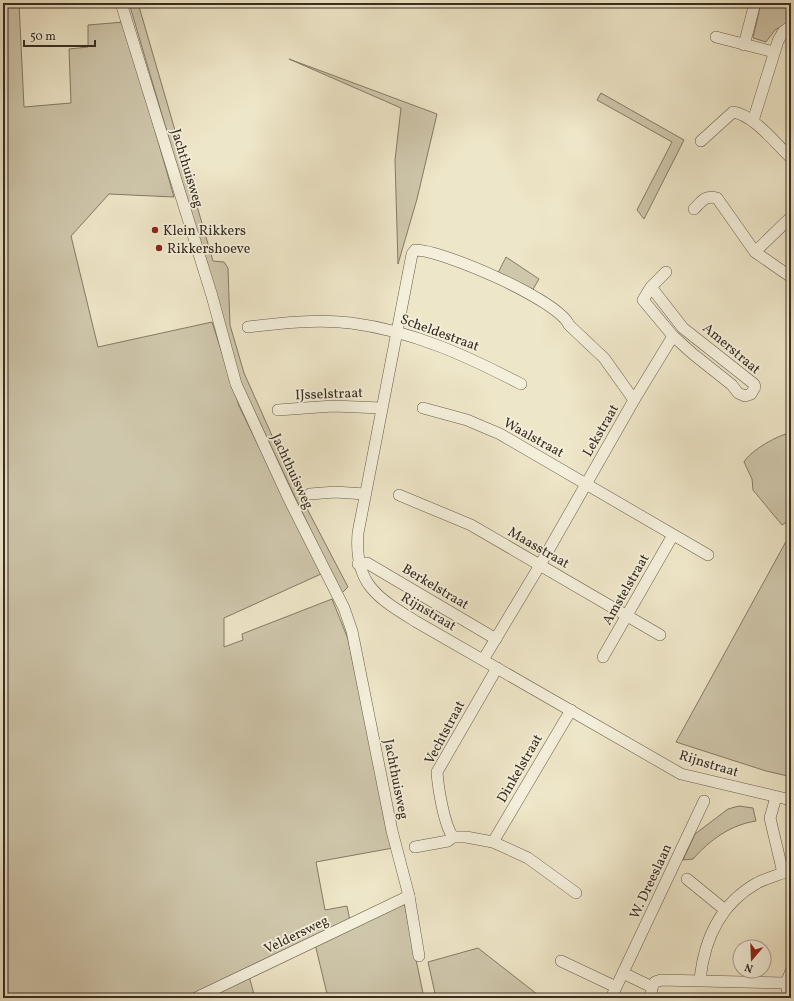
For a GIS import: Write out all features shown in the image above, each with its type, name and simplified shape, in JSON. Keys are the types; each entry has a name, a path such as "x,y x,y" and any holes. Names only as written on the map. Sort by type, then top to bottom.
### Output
{"street":[{"name":"Jachthuisweg","path":"121,3 212,296 236,384 289,500 344,608 352,631 392,831 409,896 419,956"},
{"path":"744,44 754,3"},
{"path":"753,121 774,52 783,32 791,26"},
{"path":"716,37 774,52"},
{"path":"701,141 733,112 741,113 753,121 791,158"},
{"path":"694,209 706,197 709,196 717,198 755,252 791,277"},
{"path":"755,252 791,217"},
{"name":"Lekstraat","path":"411,262 412,254 415,250 433,254 503,280 544,302 567,319 569,325 604,358 634,400 540,565 483,660"},
{"name":"Rijnstraat","path":"411,262 381,408 358,532 356,550 358,564 369,586 392,607 681,774 791,800"},
{"name":"Amerstraat","path":"651,287 683,328 754,384 753,392 745,396 738,393 732,384 693,354 673,336 643,300 651,287 666,272"},
{"name":"Scheldestraat","path":"248,327 297,322 350,323 398,331 471,358 521,384"},
{"path":"634,400 673,336"},
{"name":"IJsselstraat","path":"278,410 333,406 381,408"},
{"name":"Waalstraat","path":"423,408 467,420 494,431 708,555"},
{"path":"310,494 335,492 365,494"},
{"name":"Maasstraat","path":"399,495 471,525 660,635"},
{"name":"Amstelstraat","path":"603,657 673,535"},
{"name":"Berkelstraat","path":"358,564 368,563 496,639"},
{"name":"Vechtstraat","path":"453,837 446,821 437,772 497,668"},
{"name":"Dinkelstraat","path":"493,842 571,710"},
{"path":"700,980 702,961 710,934 725,910 734,900 757,883 787,873 770,818 776,797"},
{"name":"W. Dreeslaan","path":"611,998 704,801"},
{"path":"415,847 448,841 453,837 466,837 493,842 528,858 576,893"},
{"path":"687,879 725,910"},
{"name":"Veldersweg","path":"196,998 409,896"},
{"path":"561,961 616,987"},
{"path":"789,998 786,983 791,971"},
{"path":"623,973 651,992 656,982 660,980 786,983"}],"shaded area":[{"path":"3,3 19,3 24,107 71,103 69,49 88,47 88,25 124,22 174,197 109,194 71,236 98,347 212,322 239,406 321,574 224,618 224,647 243,640 242,634 332,599 348,639 393,848 316,862 325,910 347,906 350,921 187,998 3,998"},
{"path":"129,3 138,3 213,261 224,262 228,268 230,325 244,373 291,478 348,587 341,594 241,383"},
{"path":"761,3 791,3 791,21 775,30 766,42 753,38"},
{"path":"289,59 437,114 417,199 398,264 395,160 401,108"},
{"path":"601,93 684,140 644,219 637,210 672,142 597,100"},
{"path":"506,257 539,279 532,291 498,273"},
{"path":"791,433 791,519 782,525 753,490 752,479 744,462 758,448 779,436"},
{"path":"789,536 791,536 791,775 788,776 766,771 676,742"},
{"path":"739,806 753,808 756,821 738,826 721,834 693,859 683,860 695,834 728,809"},
{"path":"404,902 424,998 328,998 315,944"},
{"path":"478,948 542,998 436,998 428,962"},
{"path":"249,976 255,998 202,998"}],"place":[{"name":"Klein Rikkers","path":"155,230"},
{"name":"Rikkershoeve","path":"159,248"}]}
